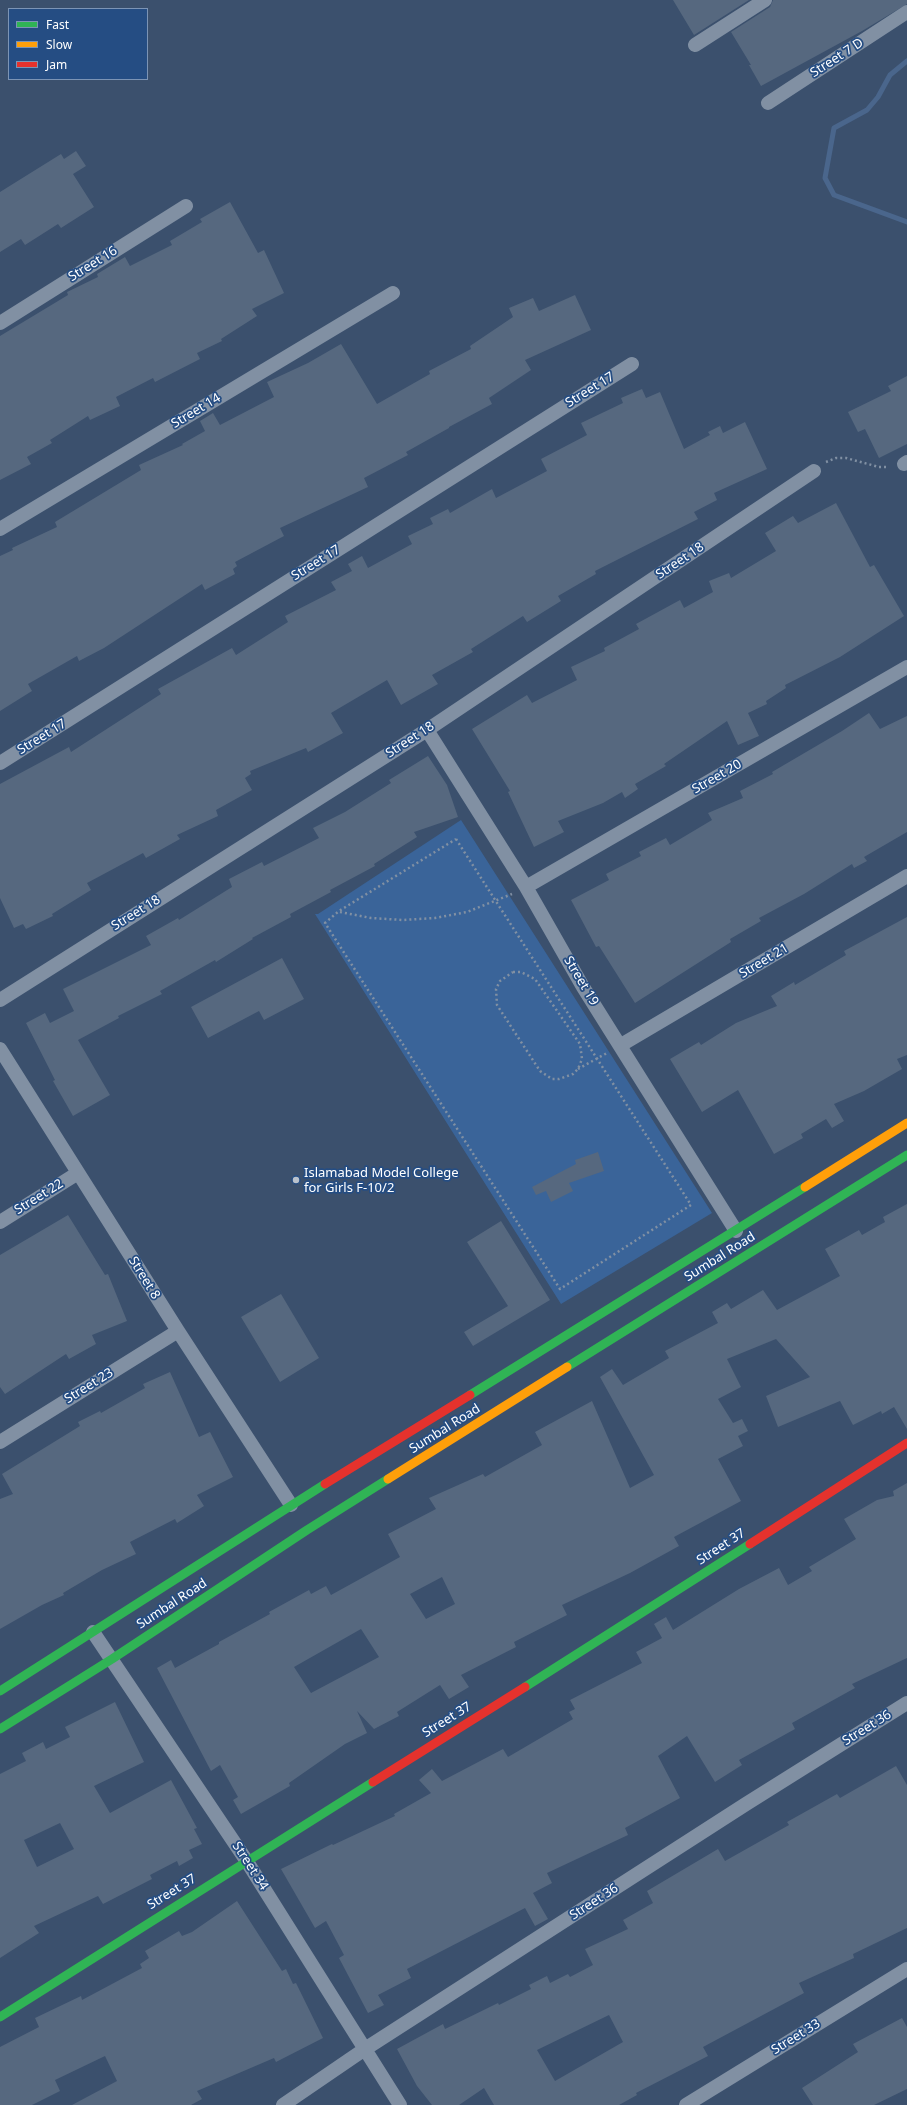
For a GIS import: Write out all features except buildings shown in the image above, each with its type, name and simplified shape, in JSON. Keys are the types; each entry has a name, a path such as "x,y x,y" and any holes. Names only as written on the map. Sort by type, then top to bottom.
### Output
{"street":[{"path":"695,45 765,0"},
{"name":"Street 7 D","path":"768,103 907,12"},
{"name":"Street 16","path":"0,323 186,206"},
{"name":"Street 14","path":"0,528 393,293"},
{"name":"Street 17","path":"0,763 632,364"},
{"name":"Street 18","path":"0,1000 428,730 814,471"},
{"name":"Street 20","path":"526,887 907,667"},
{"name":"Street 19","path":"428,730 526,887 584,987 736,1231"},
{"name":"Street 21","path":"621,1045 907,876"},
{"name":"Street 8","path":"0,1049 178,1331 291,1505"},
{"name":"Sumbal Road","path":"0,1691 291,1505 656,1288 736,1231 907,1123"},
{"name":"Sumbal Road","path":"0,1729 112,1659 307,1530 907,1155"},
{"name":"Street 22","path":"0,1222 78,1173"},
{"path":"656,1288 667,1306"},
{"name":"Street 23","path":"0,1442 178,1331"},
{"name":"Street 37","path":"0,2017 246,1860 647,1610 907,1443"},
{"name":"Street 34","path":"93,1632 246,1860 400,2105"},
{"name":"Street 36","path":"283,2105 365,2049 746,1804 907,1703"},
{"name":"Street 33","path":"686,2105 907,1969"}],"path":[{"path":"814,471 824,462 836,458 846,458 879,466 905,463"},
{"path":"456,839 691,1205 560,1289 325,923 339,911 456,839"},
{"path":"339,911 371,918 403,920 435,918 466,912 497,902 526,887"},
{"path":"578,1069 582,1059 580,1044 535,979 521,972 513,972 505,976 496,989 495,997 497,1005 540,1071 552,1079 559,1079 573,1074 578,1069 621,1045"}],"shaded area":[{"path":"461,820 712,1213 561,1304 315,914 318,914"}],"waterway":[{"path":"907,61 890,75 878,97 867,110 834,128 825,178 834,195 907,222"}],"traffic: fast":[{"path":"567,1367 907,1155"},
{"path":"470,1395 805,1187"},
{"path":"0,1729 112,1659 307,1530 388,1479"},
{"path":"0,1691 325,1484"},
{"path":"525,1687 750,1544"},
{"path":"0,2017 373,1782"}],"traffic: slow":[{"path":"805,1187 907,1123"},
{"path":"388,1479 567,1367"}],"traffic: jam":[{"path":"325,1484 470,1395"},
{"path":"750,1544 907,1443"},
{"path":"373,1782 525,1687"}],"place":[{"name":"Islamabad Model College for Girls F-10/2","path":"296,1180"}]}
